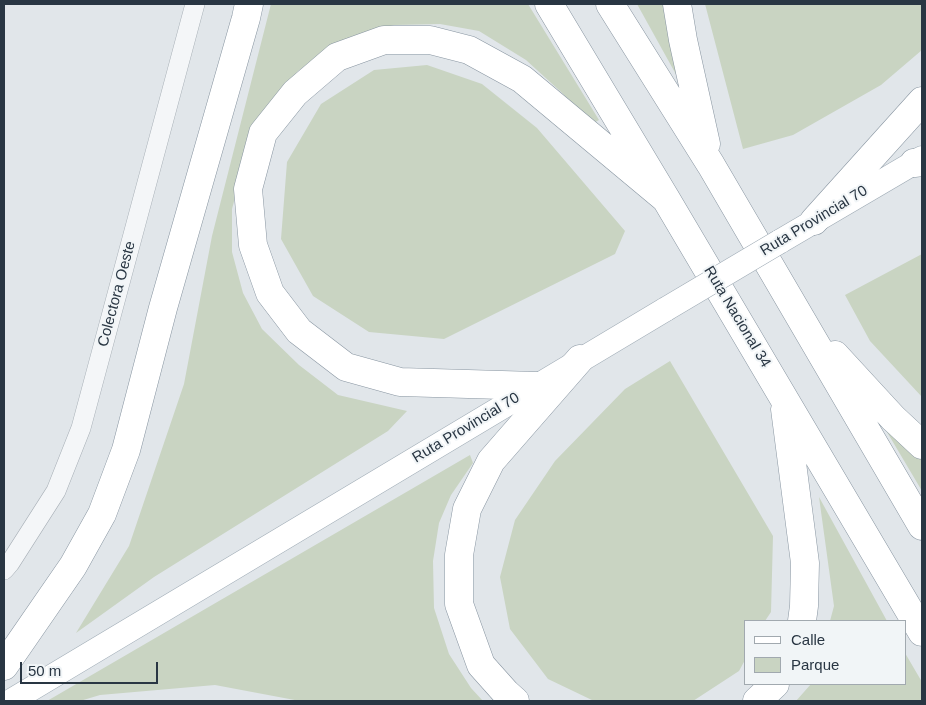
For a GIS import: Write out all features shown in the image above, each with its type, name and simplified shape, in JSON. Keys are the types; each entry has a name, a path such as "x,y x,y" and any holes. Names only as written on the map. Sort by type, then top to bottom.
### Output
{"highway":[{"path":"4,666 73,566 102,514 123,459 163,308 249,4"},
{"name":"Ruta Nacional 34","path":"549,4 922,632"},
{"path":"610,4 711,165 922,526"},
{"path":"677,4 683,40 711,165"},
{"path":"536,386 400,382 346,367 298,331 270,293 253,245 248,190 263,134 295,93 337,57 384,40 430,40 469,50 522,79 666,199"},
{"path":"814,221 922,101"},
{"path":"798,315 893,418 922,444"},
{"path":"515,701 481,665 459,604 459,555 467,509 490,461 580,359"},
{"path":"784,397 805,563 802,620"},
{"path":"757,701 774,685"}],"main road":[{"name":"Ruta Provincial 70","path":"11,701 580,359 919,161"}],"street":[{"name":"Colectora Oeste","path":"4,570 56,491 81,428 195,4"}],"green space":[{"path":"271,4 528,4 599,120 592,124 526,60 479,31 440,24 394,25 347,39 298,71 264,113 246,156 232,209 232,252 243,293 262,329 299,365 338,395 407,411 388,431 154,577 76,633 129,546 184,384 212,236"},
{"path":"637,4 666,4 678,78"},
{"path":"705,4 922,4 922,50 881,85 793,135 743,149"},
{"path":"427,65 482,84 537,128 625,231 615,254 444,339 369,332 313,296 281,239 287,162 321,104 374,70"},
{"path":"922,254 922,397 870,341 845,295"},
{"path":"670,361 773,536 771,612 766,620 744,620 744,662 739,671 693,701 594,701 548,679 510,629 500,577 515,520 555,461 625,389"},
{"path":"895,429 922,458 922,491 887,432"},
{"path":"470,455 473,463 451,495 439,523 433,561 434,608 449,654 471,688 483,701 300,701 215,685 100,695 80,701 47,701"},
{"path":"819,497 886,620 830,620 834,606"},
{"path":"906,655 922,682 922,701 796,701 810,685 906,685"}]}
